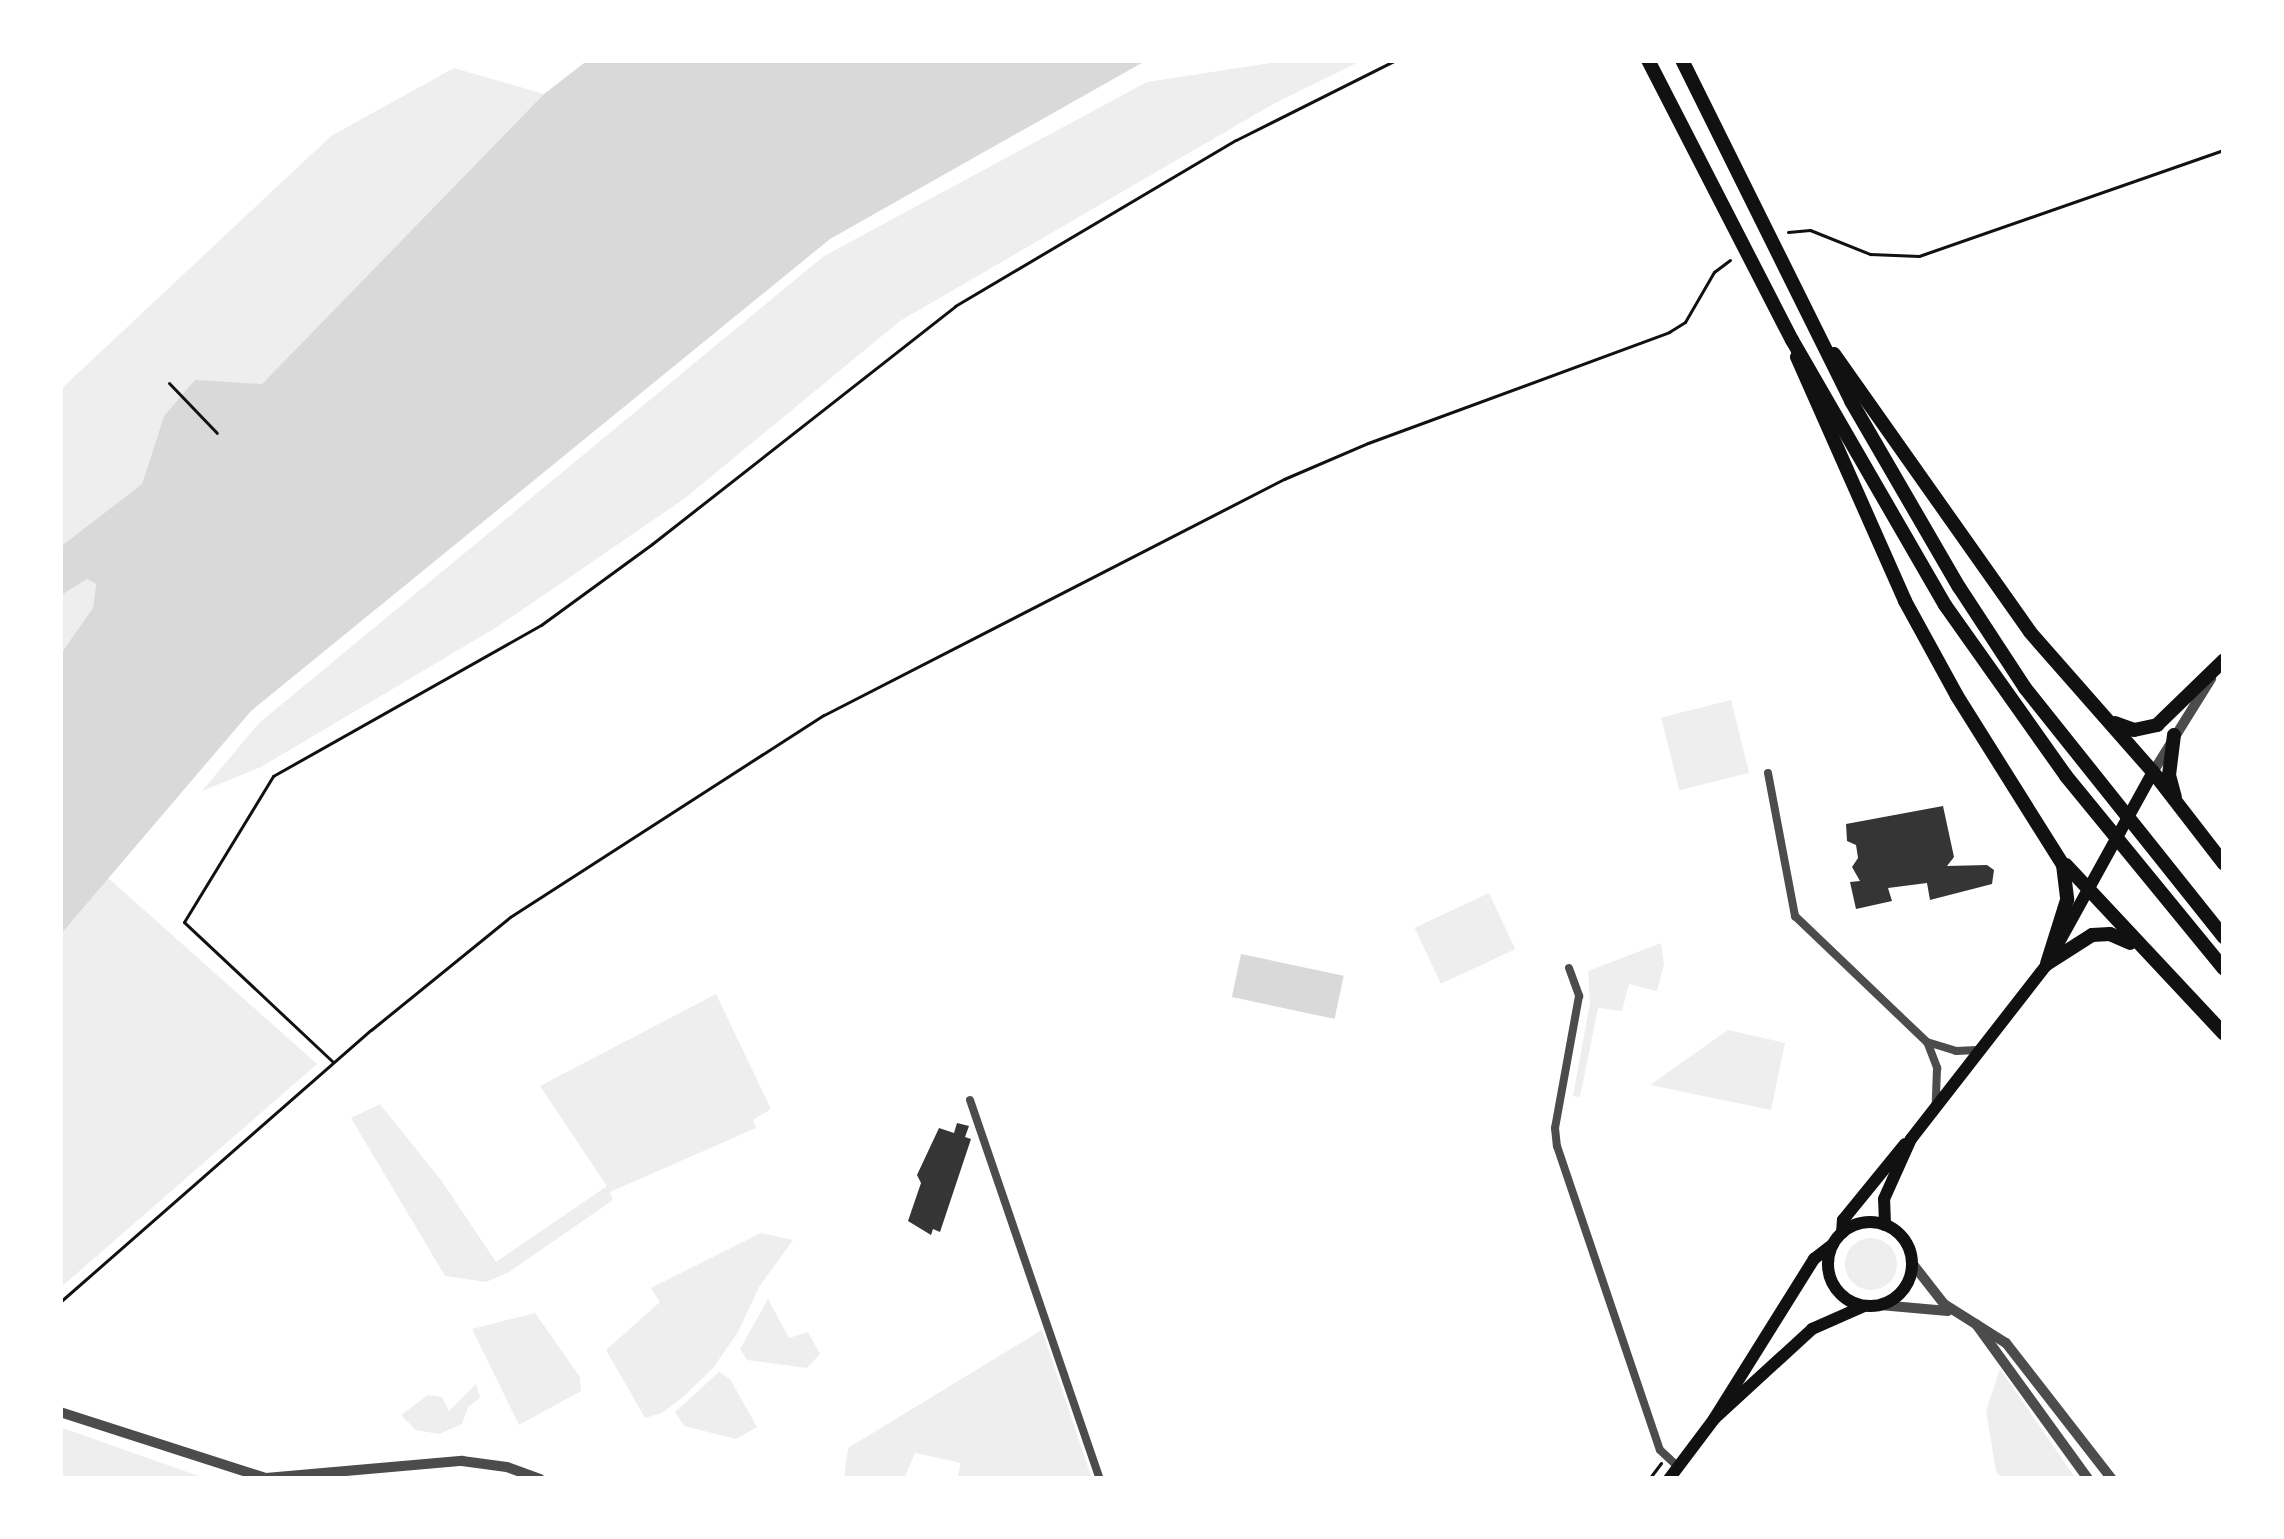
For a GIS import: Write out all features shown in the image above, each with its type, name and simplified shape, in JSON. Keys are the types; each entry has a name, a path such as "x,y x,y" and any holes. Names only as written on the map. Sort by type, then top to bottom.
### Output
{"highway":[{"path":"1648,60 1792,340 1945,604 2002,691 2224,969"},
{"path":"1682,60 1899,488 2025,688 2224,938"},
{"path":"1792,340 1845,473 1905,601 2008,783 2059,856 2094,885 2144,952 2224,1034"},
{"path":"1825,343 2030,632 2224,864"},
{"path":"2104,716 2134,730 2157,725 2224,661"},
{"path":"2174,735 2169,775 2179,807"},
{"path":"2047,964 2067,900 2059,856"},
{"path":"2047,964 2082,940 2102,934 2117,936 2144,952"}],"main road":[{"path":"1885,1225 1884,1198 1911,1139 2047,964 2150,778"},
{"path":"1873,1305 1852,1302 1833,1283 1828,1270 1843,1220 1894,1151 1911,1139"},
{"path":"1673,1473 1714,1419 1814,1259 1862,1223 1885,1225 1904,1240 1912,1263 1904,1290 1812,1329 1714,1419"}],"street":[{"path":"2150,778 2224,661"},
{"path":"1768,773 1795,916 1928,1042 1937,1068 1935,1108"},
{"path":"1569,968 1579,996 1555,1128 1557,1146 1660,1450 1673,1473"},
{"path":"1928,1042 1965,1052 1984,1046"},
{"path":"970,1100 1100,1479"},
{"path":"1912,1263 1931,1292 2020,1360 2111,1479"},
{"path":"1873,1305 1941,1308 1960,1315"},
{"path":"1976,1324 2088,1479"},
{"path":"60,1412 266,1478 462,1461 507,1467 540,1479"}],"path":[{"path":"333,1063 184,922 273,776 541,625 955,306 1236,140 1396,60"},
{"path":"1788,232 1810,230 1870,254 1919,256 2224,150"},
{"path":"60,1302 333,1063 510,917 824,715 1284,479 1368,443 1670,332 1685,322 1714,272 1730,260"},
{"path":"170,383 217,433"}],"shaded area":[{"path":"588,60 1147,60 830,239 251,711 60,935 60,655 93,608 96,584 87,579 60,596 60,547 142,484 164,416 195,380 262,384 544,94"},
{"path":"1290,60 1363,60 1275,103 900,321 684,499 497,627 261,767 202,791 259,723 824,256 1147,82"},
{"path":"454,68 544,94 262,384 164,416 142,484 60,547 60,390 331,136"},
{"path":"87,579 96,584 93,608 60,655 60,596"},
{"path":"1731,700 1749,773 1679,790 1661,717"},
{"path":"106,876 317,1064 60,1288 60,935"},
{"path":"1489,893 1515,949 1441,984 1415,928"},
{"path":"1661,943 1664,964 1657,991 1629,984 1622,1011 1598,1008 1580,1097 1573,1096 1590,1003 1588,971"},
{"path":"1241,954 1344,976 1335,1019 1232,997"},
{"path":"716,994 771,1109 753,1120 756,1128 610,1192 613,1200 509,1272 486,1282 445,1276 351,1118 380,1104 441,1180 496,1262 607,1186 540,1086"},
{"path":"1728,1030 1785,1043 1771,1110 1650,1085"},
{"path":"761,1233 793,1240 759,1287 738,1332 713,1368 684,1396 662,1413 645,1418 606,1350 660,1302 651,1288"},
{"path":"1871,1238 1890,1245 1897,1264 1890,1283 1871,1290 1852,1283 1845,1264 1852,1245"},
{"path":"768,1299 789,1338 808,1332 820,1354 807,1368 747,1360 740,1349"},
{"path":"535,1313 580,1377 581,1391 519,1425 472,1329"},
{"path":"1042,1330 1092,1479 957,1479 961,1463 915,1453 904,1479 844,1479 848,1448"},
{"path":"2000,1369 2076,1479 2002,1479 1996,1471 1986,1411"},
{"path":"719,1372 730,1379 757,1427 736,1439 684,1426 675,1412"},
{"path":"476,1384 480,1398 468,1407 462,1424 439,1434 416,1430 401,1415 428,1395 442,1397 449,1411"},
{"path":"60,1427 207,1479 60,1479"}],"building":[{"path":"1943,806 1954,857 1947,866 1987,865 1994,870 1992,884 1930,900 1927,883 1888,888 1892,901 1856,909 1850,882 1860,881 1852,867 1858,858 1856,845 1847,841 1846,824"},
{"path":"957,1123 969,1126 965,1137 971,1139 940,1232 933,1229 931,1235 908,1221 921,1183 917,1175 939,1128 954,1133"}]}
